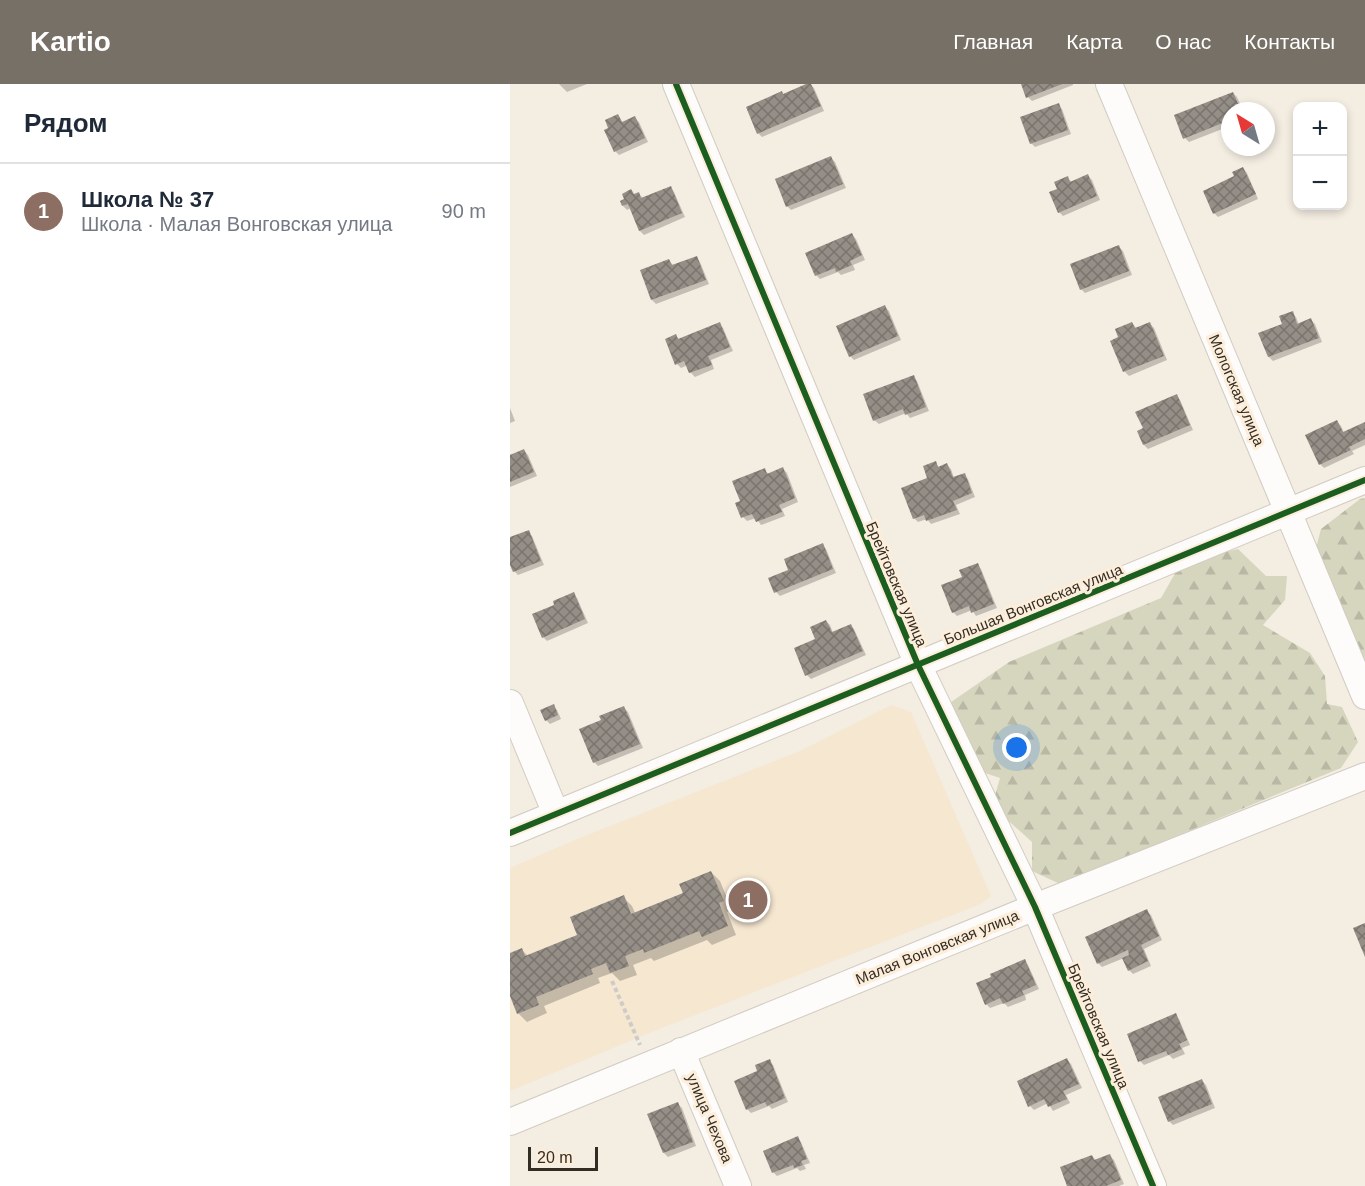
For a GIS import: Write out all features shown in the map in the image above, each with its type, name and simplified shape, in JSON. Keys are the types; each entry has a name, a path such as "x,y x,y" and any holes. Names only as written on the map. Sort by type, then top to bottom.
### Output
{"street":[{"name":"Брейтовская улица","path":"676,84 918,665 1035,907 1153,1186"},
{"name":"Мологская улица","path":"1109,84 1365,696"},
{"name":"Большая Вонговская улица","path":"510,833 1365,480"},
{"path":"510,703 556,814"},
{"name":"Малая Вонговская улица","path":"510,1122 1035,907 1365,776"},
{"name":"улица Чехова","path":"681,1051 738,1186"}],"path":[{"path":"612,981 648,1065"}],"shaded area":[{"path":"891,705 911,712 991,896 981,904 649,1033 510,1091 510,868 577,839 800,751"}],"green space":[{"path":"1365,498 1365,677 1313,559 1321,529 1360,499"},
{"path":"1238,549 1266,576 1287,576 1285,600 1263,625 1310,653 1325,676 1327,704 1342,707 1358,742 1341,768 1060,884 1032,871 1032,842 992,806 1000,778 976,770 944,707 1009,662 1161,598 1177,570 1207,556"}],"building":[{"path":"811,84 821,106 757,134 746,107 782,91 783,94"},
{"path":"1021,84 1062,84 1026,98"},
{"path":"1233,92 1237,102 1221,102 1221,124 1183,139 1174,115"},
{"path":"1059,103 1068,130 1030,144 1020,117"},
{"path":"618,114 622,122 635,116 645,138 614,152 604,130 608,128 605,120"},
{"path":"831,156 843,184 786,207 775,179"},
{"path":"1243,167 1256,194 1213,214 1203,191 1234,176 1232,172"},
{"path":"1088,174 1097,196 1058,213 1049,192 1057,189 1054,182 1068,176 1070,182"},
{"path":"671,186 682,213 639,231 628,204 622,206 620,201 624,199 622,194 631,189 634,194 639,192 641,198"},
{"path":"852,233 862,255 850,261 852,265 836,272 835,268 815,276 805,253"},
{"path":"1119,245 1129,271 1080,290 1070,264"},
{"path":"697,256 706,280 651,300 640,270 669,259 672,265"},
{"path":"885,305 898,336 849,357 836,326"},
{"path":"1293,311 1297,324 1311,318 1319,338 1268,357 1258,333 1282,324 1279,316"},
{"path":"720,322 730,347 708,356 712,365 689,373 684,361 675,365 665,339 676,334 678,339"},
{"path":"1132,322 1135,328 1150,322 1164,356 1123,372 1110,341 1118,337 1115,329"},
{"path":"914,375 926,407 905,415 903,409 873,421 863,394"},
{"path":"1177,394 1190,425 1143,445 1137,431 1143,428 1135,412"},
{"path":"1337,420 1343,432 1365,422 1365,439 1349,447 1351,450 1319,465 1305,435"},
{"path":"524,449 534,472 510,482 510,455"},
{"path":"936,461 938,467 947,463 953,477 965,473 972,493 953,501 957,510 926,521 924,515 913,519 901,488 927,478 923,466"},
{"path":"783,467 795,498 779,505 782,512 756,522 752,514 741,518 735,503 740,501 732,481 765,468 767,474"},
{"path":"529,530 541,561 513,572 510,565 510,537"},
{"path":"823,543 833,569 774,593 768,578 788,570 784,559"},
{"path":"978,563 994,604 971,613 969,606 952,613 941,585 962,577 959,570"},
{"path":"574,592 585,619 542,638 532,614 554,605 553,601"},
{"path":"826,620 832,632 851,624 863,651 805,676 794,648 815,639 810,627"},
{"path":"554,704 558,715 545,721 540,710"},
{"path":"624,706 640,744 593,763 579,729 601,720 599,716"},
{"path":"711,871 724,901 719,903 728,926 702,937 699,931 644,953 643,949 625,956 629,966 610,973 606,963 591,969 593,974 536,997 539,1005 517,1014 510,996 510,953 522,948 525,956 577,935 570,917 624,895 631,914 683,893 679,884"},
{"path":"1147,909 1159,936 1141,945 1148,961 1128,971 1122,958 1129,955 1128,950 1097,964 1085,937"},
{"path":"1365,923 1365,957 1353,928"},
{"path":"1025,959 1036,985 1022,991 1024,995 1003,1004 1000,998 985,1005 976,983 991,977 990,974"},
{"path":"1176,1013 1187,1040 1179,1044 1182,1049 1168,1055 1166,1051 1138,1062 1127,1034"},
{"path":"1067,1058 1079,1084 1063,1091 1067,1099 1048,1107 1044,1099 1028,1107 1017,1081"},
{"path":"770,1059 785,1098 767,1106 765,1102 746,1110 734,1081 757,1071 755,1065"},
{"path":"1202,1079 1212,1104 1168,1122 1158,1097"},
{"path":"678,1102 693,1142 663,1153 647,1114"},
{"path":"798,1136 807,1159 801,1161 803,1165 794,1168 793,1165 772,1173 763,1151"},
{"path":"1110,1154 1121,1180 1106,1186 1067,1186 1060,1167 1092,1155 1094,1160"}],"cycle path":[{"path":"676,84 918,665 1035,907 1153,1186"},
{"path":"510,833 1365,480"}],"place":[{"name":"Школа № 37","path":"748,900"}]}
